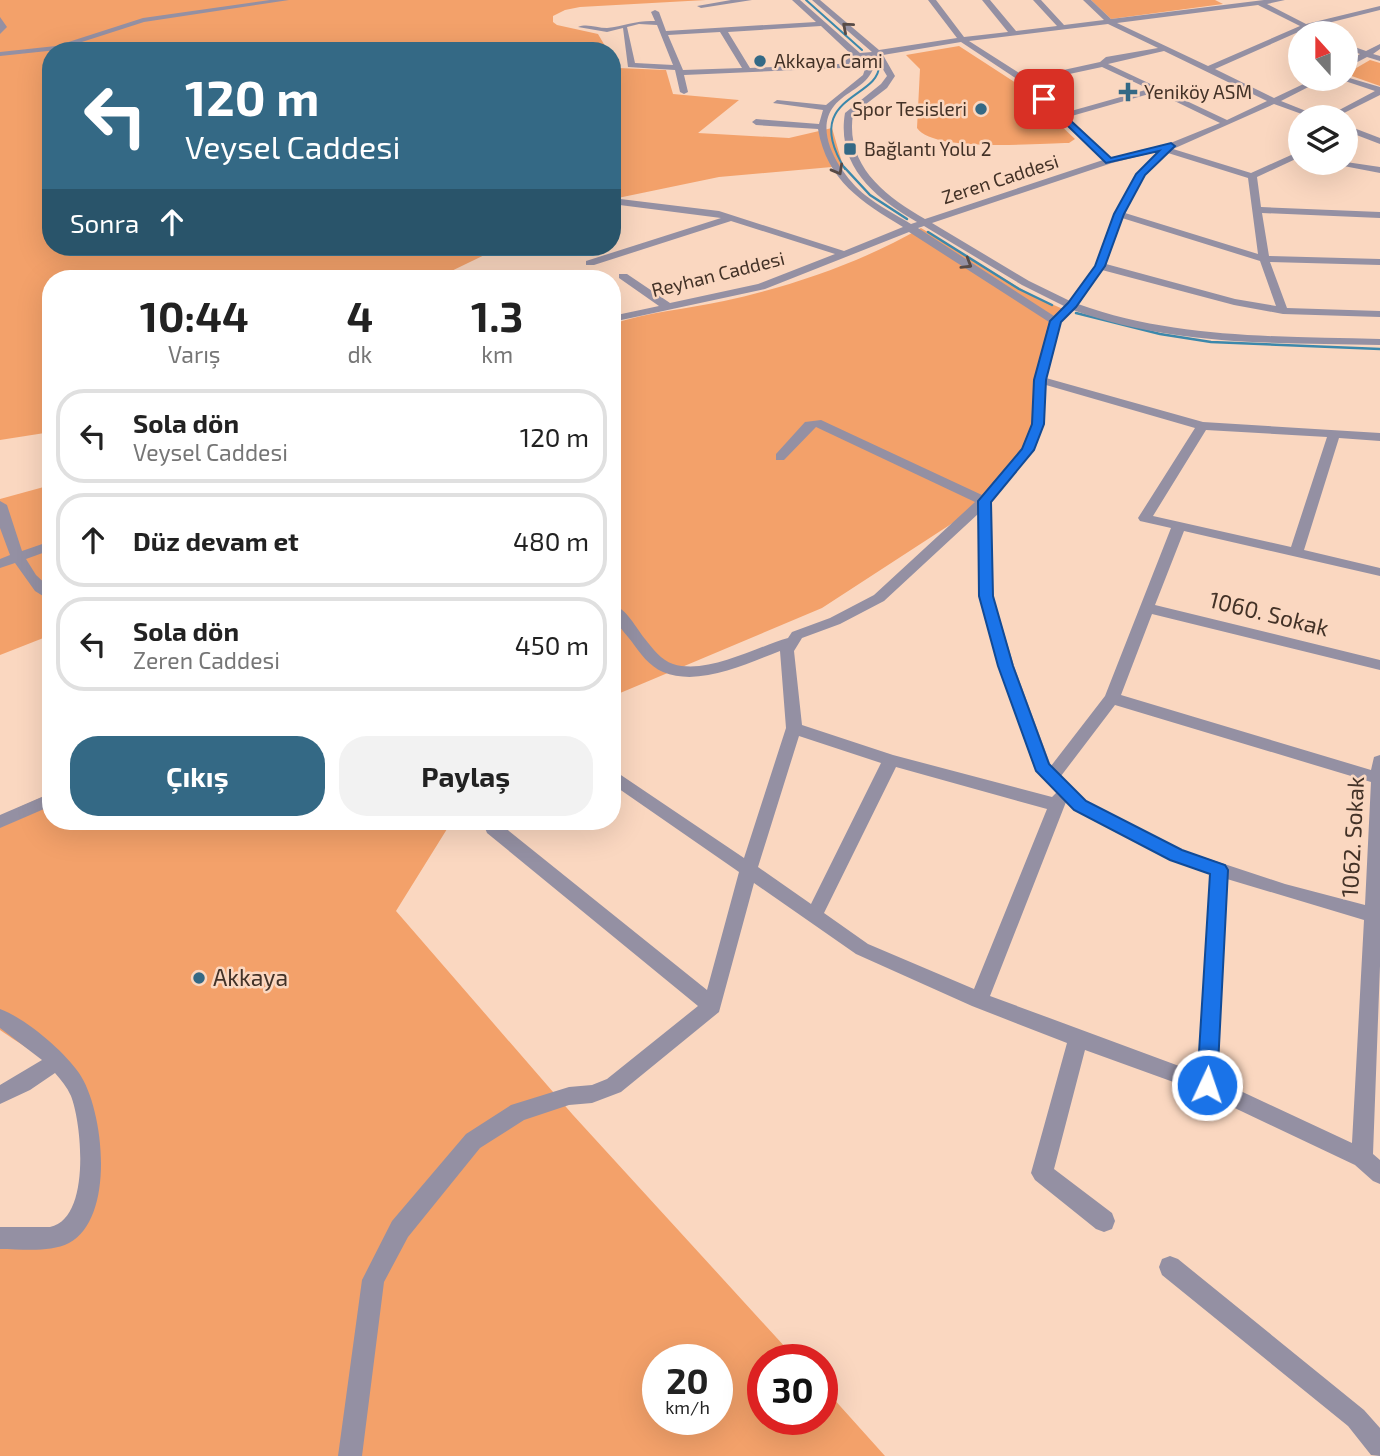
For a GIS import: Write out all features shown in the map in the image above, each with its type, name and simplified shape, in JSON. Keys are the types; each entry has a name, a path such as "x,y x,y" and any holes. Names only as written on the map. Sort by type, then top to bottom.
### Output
{"street":[{"path":"75,42 143,20 285,0"},
{"path":"701,6 748,0"},
{"path":"796,0 868,67 868,74 828,108 823,119 833,162 845,183 908,228 1055,321"},
{"path":"816,0 878,53 888,66 891,76 884,86 849,113 847,133 850,149 864,178 875,189 925,222 1039,290 1072,305 1128,322 1220,338 1380,342"},
{"path":"932,0 962,40 1026,82 1110,161"},
{"path":"986,0 1014,34"},
{"path":"1037,0 1064,29"},
{"path":"1087,0 1110,22 1288,106"},
{"path":"626,29 631,65 679,70 841,66 858,56 962,40 1281,0"},
{"path":"1374,0 1380,2"},
{"path":"1261,1 1297,21"},
{"path":"1327,21 1380,8"},
{"path":"654,12 679,70 684,92"},
{"path":"731,16 737,29"},
{"path":"0,19 3,27 0,32"},
{"path":"582,27 607,30 639,22 659,23"},
{"path":"663,33 822,24"},
{"path":"723,30 747,70"},
{"path":"1208,70 1288,34"},
{"path":"1358,59 1380,46"},
{"path":"1026,82 1103,64 1109,59 1164,49"},
{"path":"0,54 42,50"},
{"path":"1358,52 1380,59"},
{"path":"1103,64 1227,123"},
{"path":"1358,84 1380,91"},
{"path":"1062,116 1155,90"},
{"name":"Zeren Caddesi","path":"908,228 1110,161 1169,148 1294,91"},
{"path":"1357,105 1380,91"},
{"path":"1368,100 1380,102"},
{"path":"777,103 828,108"},
{"path":"756,122 823,127"},
{"path":"1360,133 1380,141"},
{"path":"621,620 656,662 677,672 702,671 790,642 808,629 835,621 879,598 984,501 1027,450 1038,424 1040,380 1055,321 1072,305 1100,266 1119,214 1141,174 1169,148 1252,176 1288,160"},
{"path":"1358,167 1380,170"},
{"path":"1252,176 1264,259 1283,311"},
{"path":"621,202 731,218 844,254"},
{"path":"1257,210 1380,215"},
{"path":"1119,214 1264,259 1380,262"},
{"path":"621,253 731,218"},
{"name":"Reyhan Caddesi","path":"621,317 761,286 908,228"},
{"path":"590,263 612,256"},
{"path":"1100,266 1234,302 1283,311 1380,314"},
{"path":"623,276 668,307"},
{"path":"1040,380 1202,426 1334,436 1380,436"},
{"path":"780,457 809,425 817,423 984,501"},
{"path":"1202,426 1145,518 1380,572"},
{"path":"1296,554 1334,436"},
{"path":"984,501 986,596 1006,666 1042,766 1057,790"},
{"path":"0,505 5,562 42,590"},
{"path":"979,1000 1057,790 1112,698 1179,526"},
{"path":"5,562 42,548"},
{"name":"1060. Sokak","path":"1147,608 1380,665"},
{"path":"350,1456 373,1280 400,1229 435,1185 473,1141 496,1126 518,1112 614,1086 712,1006 748,871 794,728 787,651 790,642"},
{"path":"1112,698 1379,770"},
{"path":"794,728 891,760 1057,790 1080,805 1176,855 1376,916"},
{"path":"814,915 891,760"},
{"name":"1062. Sokak","path":"1362,1158 1376,916 1379,770"},
{"path":"621,781 862,948 979,1000 1207,1085 1362,1158 1380,1174"},
{"path":"0,822 42,803"},
{"path":"495,830 712,1006"},
{"path":"1207,1085 1219,870"},
{"path":"0,1017 44,1048 75,1082 90,1128 89,1183 85,1202 73,1229 59,1237 0,1238"},
{"path":"1078,1039 1042,1172 1104,1221"},
{"path":"0,1095 23,1084 56,1061"},
{"path":"1170,1267 1356,1418 1380,1446"}],"shaded area":[{"path":"0,0 706,0 580,7 553,16 553,22 557,25 598,34 603,42 42,42 42,256 482,256 454,270 42,270 42,433 0,440"},
{"path":"1091,0 1215,0 1223,4 1111,19"},
{"name":"Spor Tesisleri","path":"959,46 1016,83 1075,139 1069,143 965,144 927,136 917,128 920,69 906,55"},
{"path":"1370,60 1380,63 1380,86 1358,78 1358,67"},
{"path":"621,68 666,70 673,94 739,100 698,133 789,138 832,128 843,166 719,177 621,197"},
{"path":"921,228 1033,296 1063,309 1053,320 1038,430 985,502 822,608 621,693 621,321 724,301 800,281 850,263"},
{"path":"42,487 42,639 0,655 0,499"},
{"path":"42,797 42,830 446,830 396,911 573,1115 782,1344 747,1344 747,1435 838,1435 838,1404 885,1456 0,1456 0,1227 57,1228 75,1208 81,1179 81,1143 75,1108 64,1081 43,1059 0,1030 0,816"}],"waterway":[{"path":"806,0 862,50"},
{"path":"844,167 834,145 831,127 836,113 845,102 876,77 879,66"},
{"path":"844,167 870,195 907,219"},
{"path":"928,232 1019,289 1052,305"},
{"path":"1076,313 1160,334 1211,342 1380,349"}],"place":[{"name":"Akkaya Cami","path":"760,61"},
{"name":"Yeniköy ASM","path":"1128,92"},
{"name":"Spor Tesisleri","path":"981,109"},
{"name":"Bağlantı Yolu 2","path":"850,149"},
{"name":"Akkaya","path":"199,978"}],"route":[{"path":"1044,99 1110,161 1171,146 1141,174 1119,214 1100,266 1072,305 1055,321 1040,380 1038,424 1027,450 984,501 986,596 1006,666 1042,766 1080,805 1176,855 1219,870 1207,1085"}]}
